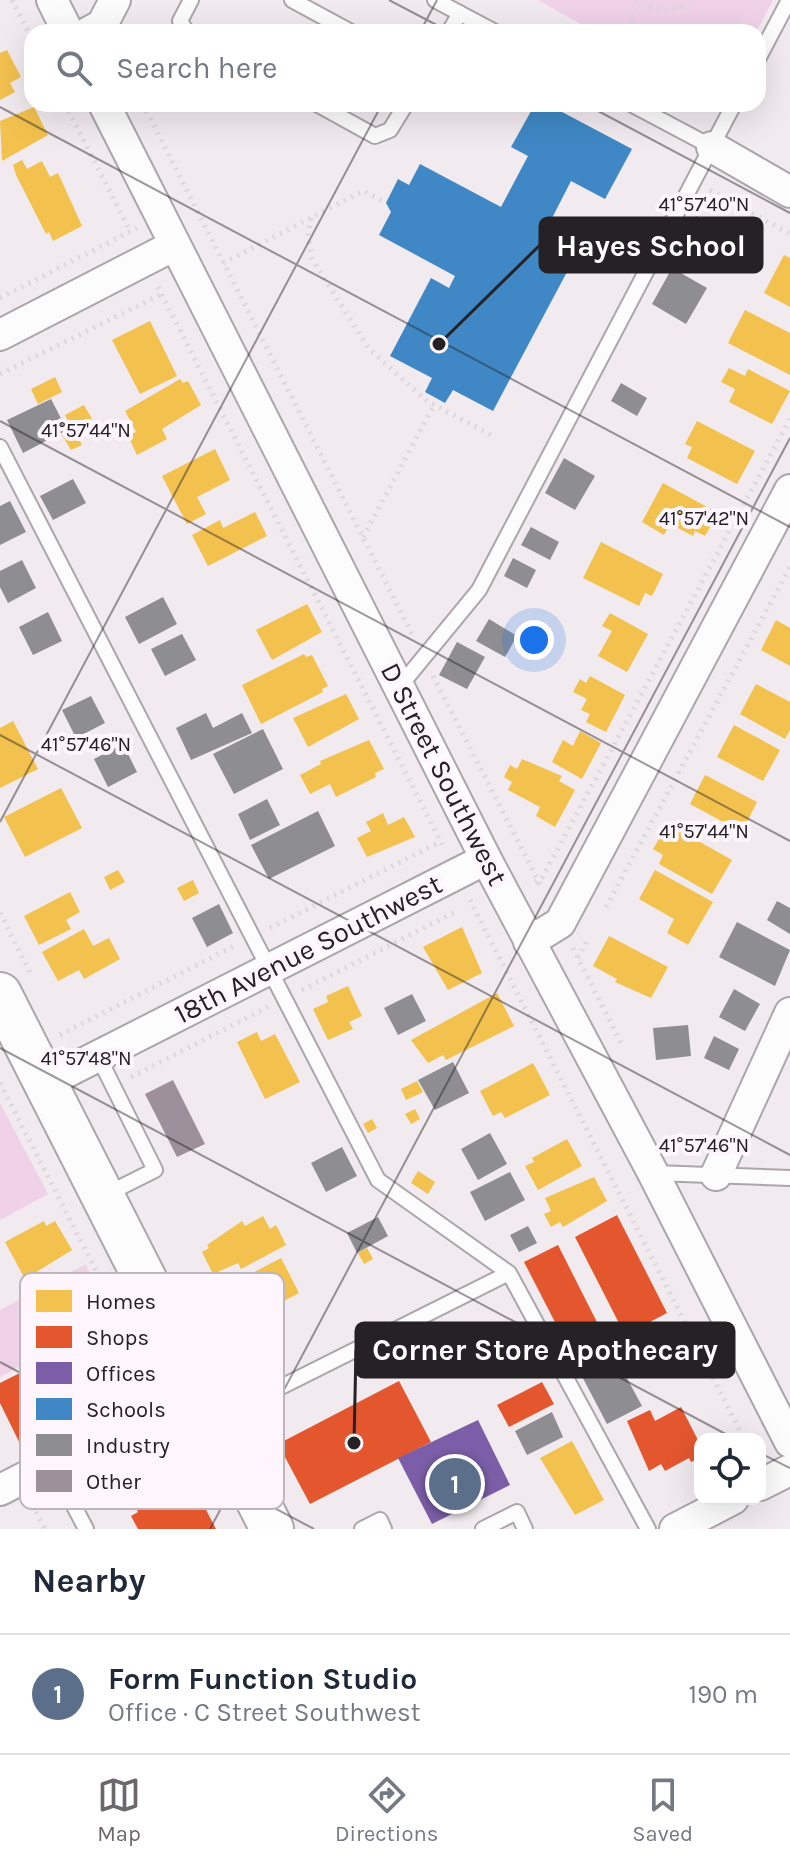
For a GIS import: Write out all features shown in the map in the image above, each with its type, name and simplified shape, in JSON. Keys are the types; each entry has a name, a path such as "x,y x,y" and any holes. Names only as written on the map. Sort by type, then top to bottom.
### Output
{"main road":[{"path":"0,994 142,1273"},
{"path":"262,1509 272,1529"}],"street":[{"path":"52,0 64,24"},
{"path":"103,24 115,0"},
{"name":"D Street Southwest","path":"108,112 173,246 486,859 653,1173 790,1442"},
{"path":"712,147 790,192"},
{"path":"0,335 173,246"},
{"path":"529,942 560,923 790,490"},
{"name":"18th Avenue Southwest","path":"45,1083 486,859"},
{"path":"716,1175 790,1013"},
{"path":"766,1482 790,1470"},
{"path":"0,1490 20,1480"},
{"path":"675,1529 721,1505"}],"lane":[{"path":"182,24 180,21 191,0"},
{"path":"292,0 336,24"},
{"path":"435,0 480,24"},
{"path":"766,44 789,0"},
{"path":"454,24 460,13"},
{"path":"332,112 375,136 390,130 401,112"},
{"path":"646,112 712,147"},
{"path":"400,686 479,590 730,112"},
{"path":"0,447 378,1180 509,1273 648,1529"},
{"path":"98,1056 155,1170 103,1196"},
{"path":"653,1173 790,1178"},
{"path":"284,1371 509,1273"},
{"path":"76,1509 86,1529"},
{"path":"483,1529 517,1512 525,1529"},
{"path":"362,1529 380,1520 384,1529"}],"path":[{"path":"12,0 24,24"},
{"path":"628,24 637,1 656,10 674,9 693,0"},
{"path":"69,112 135,242"},
{"path":"147,112 542,888"},
{"path":"694,181 790,234"},
{"path":"211,269 363,191 386,203"},
{"path":"311,218 309,247 318,272 369,349 408,388 493,436"},
{"path":"0,298 141,226"},
{"path":"155,282 446,854"},
{"path":"0,374 172,288"},
{"path":"363,537 434,405"},
{"path":"537,880 542,878 790,419"},
{"path":"601,916 790,567"},
{"path":"466,892 741,1433"},
{"path":"578,958 593,930"},
{"path":"0,1083 97,1273"},
{"path":"34,1509 45,1529"}],"shaded area":[{"path":"538,0 773,0 760,24 581,24"},
{"path":"0,1103 48,1194 0,1220"},
{"path":"86,1264 89,1273 69,1273"},
{"path":"20,1299 20,1366 0,1377 0,1310"}],"building: Homes":[{"path":"7,50 21,77 10,83 15,92 0,100 0,53"},
{"path":"24,111 36,112 48,135 2,161 0,121"},
{"path":"22,160 27,169 42,161 50,177 58,173 82,226 53,241 49,232 46,234 16,175 13,165"},
{"path":"784,255 790,258 790,307 764,293"},
{"path":"745,310 790,333 790,375 728,343"},
{"path":"150,321 177,376 140,394 112,340"},
{"path":"729,368 745,376 748,369 790,391 772,424 729,402 735,389 721,382"},
{"path":"55,377 62,392 38,404 31,389"},
{"path":"180,379 183,383 188,381 201,405 162,429 167,439 137,455 128,436 136,432 125,411"},
{"path":"84,405 92,419 72,429 65,415"},
{"path":"697,421 755,451 737,484 687,458 692,447 685,444"},
{"path":"74,429 82,445 71,450 62,435"},
{"path":"215,449 230,480 197,497 206,514 187,524 162,476"},
{"path":"663,483 718,513 705,536 695,531 693,536 670,524 664,535 642,522"},
{"path":"255,512 267,536 208,566 192,535 220,520 223,528"},
{"path":"601,542 663,574 652,596 645,593 639,606 583,578"},
{"path":"307,604 322,632 272,660 256,630"},
{"path":"610,613 648,634 627,672 598,656 612,631 602,626"},
{"path":"776,620 790,628 790,666 761,650"},
{"path":"304,654 306,657 312,655 328,686 322,689 323,692 261,724 242,685"},
{"path":"590,676 625,695 606,732 586,722 590,714 581,710 587,699 573,692 580,679 586,683"},
{"path":"756,684 790,702 790,730 785,739 740,714"},
{"path":"346,694 359,719 308,747 293,718"},
{"path":"13,721 38,769 0,788 0,728"},
{"path":"734,725 780,750 763,781 717,757"},
{"path":"580,731 601,743 582,779 552,762 563,740 573,746"},
{"path":"369,740 384,769 375,773 376,777 336,797 330,784 310,794 300,775 321,764 320,761"},
{"path":"522,759 562,776 559,781 575,790 555,827 536,816 540,807 508,790 512,782 504,777 510,765 517,769"},
{"path":"705,775 757,802 742,832 690,804"},
{"path":"61,788 82,828 25,857 4,817"},
{"path":"383,813 388,825 404,817 415,837 367,857 357,838 371,831 366,822"},
{"path":"668,824 732,860 712,894 659,864 663,855 653,849"},
{"path":"118,870 125,882 110,890 104,877"},
{"path":"655,870 713,902 688,945 667,933 674,919 639,899"},
{"path":"193,880 199,893 184,901 177,888"},
{"path":"70,892 80,912 66,920 71,929 39,945 24,916"},
{"path":"462,927 482,973 448,990 423,947"},
{"path":"84,929 93,946 109,938 120,959 84,979 79,970 58,981 42,952"},
{"path":"609,936 668,967 651,998 615,982 617,979 593,966"},
{"path":"348,986 362,1016 349,1022 353,1029 328,1040 313,1009 328,1002 326,996"},
{"path":"497,993 514,1026 446,1060 443,1055 428,1063 411,1040"},
{"path":"257,1032 261,1041 275,1034 300,1082 265,1099 237,1042"},
{"path":"533,1063 550,1095 505,1118 501,1112 493,1116 480,1091"},
{"path":"417,1081 423,1092 406,1100 401,1089"},
{"path":"415,1109 420,1119 411,1124 405,1114"},
{"path":"372,1119 377,1128 368,1133 363,1124"},
{"path":"567,1139 582,1166 538,1190 525,1166 534,1162 532,1158"},
{"path":"418,1171 435,1182 428,1194 411,1183"},
{"path":"594,1177 607,1201 563,1227 560,1222 551,1227 544,1214 551,1211 545,1198"},
{"path":"263,1216 270,1229 276,1225 286,1245 241,1269 238,1263 212,1273 202,1252 209,1248 207,1245 242,1221 245,1226"},
{"path":"44,1221 46,1226 55,1221 72,1250 35,1273 22,1273 5,1242"},
{"path":"367,1248 373,1259 364,1264 358,1253"},
{"path":"281,1258 299,1293 284,1301 284,1273 252,1273"},
{"path":"572,1441 604,1500 575,1515 540,1458"}],"building: Shops":[{"path":"617,1215 667,1313 625,1335 575,1237"},
{"path":"558,1245 607,1342 574,1359 524,1262"},
{"path":"20,1373 20,1444 0,1403 0,1383"},
{"path":"399,1381 431,1442 310,1504 284,1455 284,1441"},
{"path":"542,1382 554,1404 509,1427 497,1405"},
{"path":"681,1407 694,1433 694,1461 691,1462 689,1458 665,1471 661,1464 649,1471 627,1421 650,1410 655,1421"},
{"path":"136,1509 206,1509 216,1529 138,1529 131,1516 138,1512"}],"building: Offices":[{"path":"478,1420 510,1485 432,1524 398,1458"}],"building: Schools":[{"path":"531,112 562,112 632,149 605,199 571,181 550,222 584,240 493,411 453,390 445,403 425,392 432,378 390,356 431,278 449,288 455,276 379,235 391,212 386,203 398,179 409,185 420,164 501,207 528,156 511,147"}],"building: Industry":[{"path":"696,216 722,229 705,262 679,248"},
{"path":"672,268 707,288 686,324 652,304"},
{"path":"621,383 647,398 637,416 611,401"},
{"path":"51,399 67,430 23,453 7,420"},
{"path":"564,458 595,476 575,510 545,493"},
{"path":"73,479 86,503 53,520 40,496"},
{"path":"10,501 26,532 0,545 0,506"},
{"path":"531,527 559,542 550,560 521,545"},
{"path":"513,558 536,570 527,588 504,576"},
{"path":"22,560 36,588 8,603 0,587 0,571"},
{"path":"163,597 177,624 139,644 125,617"},
{"path":"48,612 62,641 33,655 19,627"},
{"path":"489,619 517,636 505,657 476,641"},
{"path":"182,634 196,660 165,676 151,649"},
{"path":"457,642 485,657 467,689 439,675"},
{"path":"91,696 105,723 76,738 62,710"},
{"path":"206,713 213,728 242,713 252,733 191,760 176,728"},
{"path":"263,729 283,769 234,794 213,754"},
{"path":"123,744 137,772 108,787 94,759"},
{"path":"267,799 280,825 250,840 238,814"},
{"path":"318,811 335,846 269,879 251,845"},
{"path":"777,901 790,908 790,934 767,920"},
{"path":"219,904 233,933 207,947 192,918"},
{"path":"737,922 790,950 775,986 719,957"},
{"path":"734,989 760,1004 745,1031 719,1017"},
{"path":"412,994 426,1021 398,1035 384,1008"},
{"path":"688,1025 691,1056 656,1060 653,1028"},
{"path":"714,1036 739,1049 729,1070 704,1058"},
{"path":"453,1062 469,1093 435,1110 418,1080"},
{"path":"490,1133 507,1164 478,1180 461,1149"},
{"path":"342,1147 357,1176 326,1192 311,1163"},
{"path":"510,1172 525,1200 485,1221 470,1192"},
{"path":"378,1217 388,1236 357,1253 347,1233"},
{"path":"528,1226 537,1243 519,1252 510,1235"},
{"path":"610,1347 642,1406 607,1424 576,1365"},
{"path":"552,1412 563,1437 527,1455 515,1431"}],"building: Other":[{"path":"173,1080 205,1144 177,1157 145,1094"}],"place":[{"name":"Hayes School","path":"439,344"},
{"name":"Corner Store Apothecary","path":"354,1443"},
{"name":"Form Function Studio","path":"455,1484"}]}
